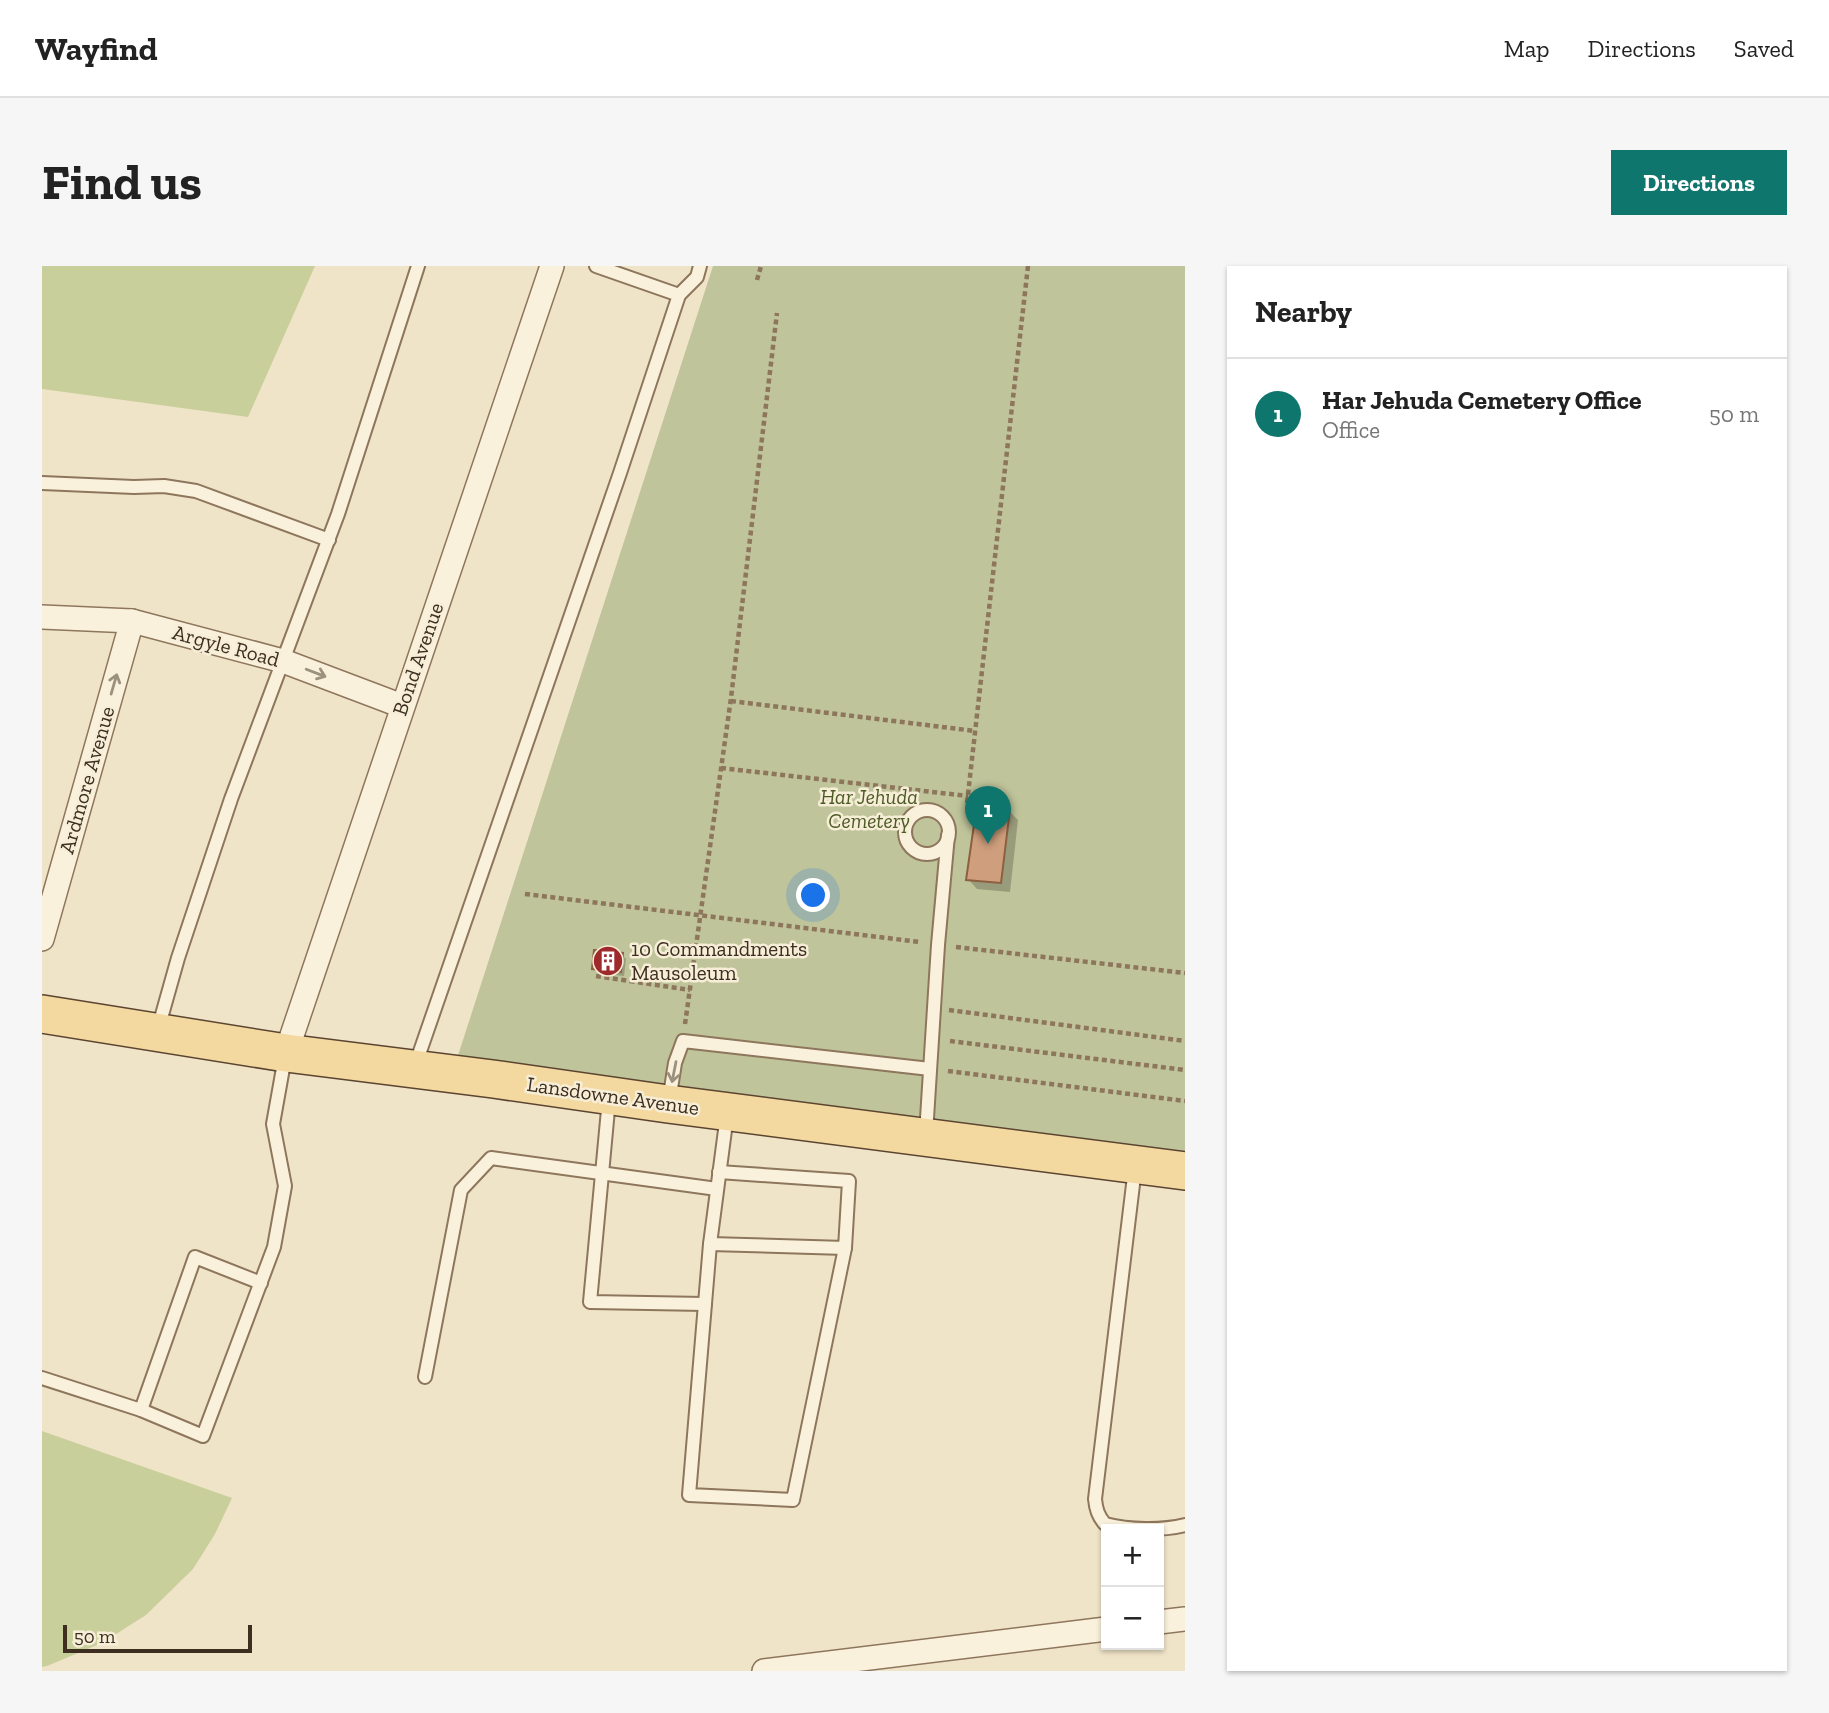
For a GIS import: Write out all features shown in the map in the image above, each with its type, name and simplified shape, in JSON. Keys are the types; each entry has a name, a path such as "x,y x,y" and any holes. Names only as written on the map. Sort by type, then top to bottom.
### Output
{"main road":[{"name":"Lansdowne Avenue","path":"42,1014 286,1053 1185,1171"}],"street":[{"name":"Bond Avenue","path":"286,1053 552,266"},
{"name":"Argyle Road","path":"42,617 132,621 283,661 402,706"},
{"name":"Ardmore Avenue","path":"42,939 132,621"},
{"path":"1164,1621 1185,1619"},
{"path":"764,1671 890,1664 1101,1630"}],"lane":[{"path":"157,1032 178,958 231,799 329,540 418,266"},
{"path":"596,266 679,295"},
{"path":"414,1069 679,295 697,277 700,266"},
{"path":"42,483 164,486 196,491 329,540"},
{"path":"925,1138 948,835"},
{"path":"668,1104 675,1063 683,1041 930,1069"},
{"path":"42,1378 141,1410 203,1436 274,1247 285,1186 272,1124 286,1053"},
{"path":"609,1096 590,1301 705,1304"},
{"path":"719,1171 849,1181 845,1248 793,1500 690,1495 710,1244 719,1171 728,1112"},
{"path":"425,1377 461,1190 491,1158 717,1189"},
{"path":"1135,1164 1096,1505 1105,1524 1124,1528 1185,1525"},
{"path":"710,1244 845,1248"},
{"path":"141,1410 195,1257 261,1283"}],"path":[{"path":"757,280 761,266"},
{"path":"967,803 1028,266"},
{"path":"683,1041 731,701 776,313"},
{"path":"731,701 975,731"},
{"path":"721,768 968,796"},
{"path":"525,894 1185,973"},
{"path":"596,976 690,990"},
{"path":"934,1009 1185,1041"},
{"path":"932,1038 1185,1070"},
{"path":"930,1069 1185,1101"}],"green space":[{"path":"42,266 315,266 248,417 42,389"},
{"name":"Har Jehuda Cemetery","path":"713,266 1185,266 1185,1170 452,1074"},
{"path":"42,1431 232,1498 215,1534 193,1569 146,1615 102,1643 42,1667"}],"building":[{"path":"977,804 1010,809 1001,883 966,880"},
{"name":"10 Commandments Mausoleum","path":"594,950 623,953 621,972 592,969"}],"place":[{"name":"Har Jehuda Cemetery Office","path":"988,844"},
{"name":"10 Commandments Mausoleum","path":"608,961"}]}
